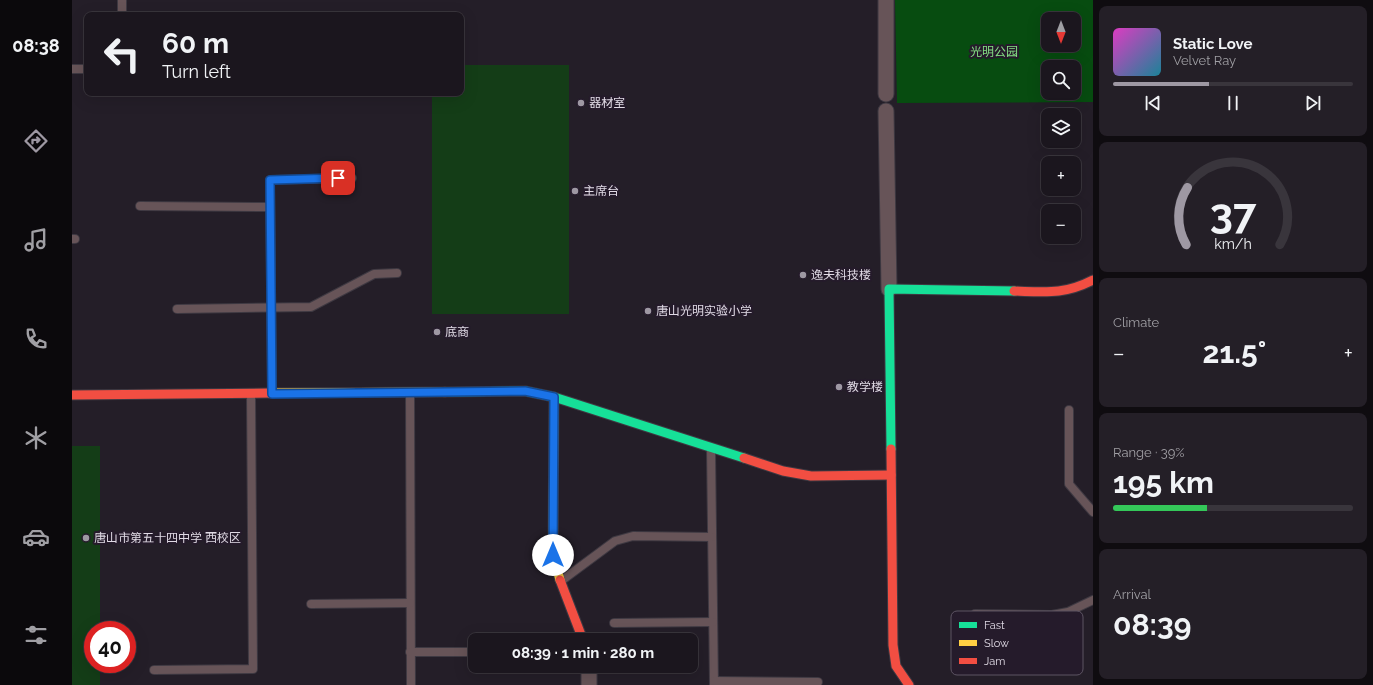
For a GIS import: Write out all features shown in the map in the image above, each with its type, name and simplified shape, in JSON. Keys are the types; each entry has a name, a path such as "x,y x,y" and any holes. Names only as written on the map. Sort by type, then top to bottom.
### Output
{"street":[{"path":"886,0 886,94"},
{"path":"886,111 893,645 896,666 909,685"},
{"path":"889,289 1063,292 1078,288 1093,280"},
{"path":"72,395 525,391 554,397 784,471 811,476 891,475"},
{"path":"554,397 553,555 560,581 580,633"},
{"path":"589,673 589,685"}],"lane":[{"path":"122,0 122,12"},
{"path":"72,69 84,69"},
{"path":"272,394 270,309 270,180 352,178"},
{"path":"140,206 270,207"},
{"path":"177,309 270,309 311,307 374,274 397,273"},
{"path":"410,392 411,685"},
{"path":"154,670 252,670 251,394"},
{"path":"1069,410 1069,484 1093,512"},
{"path":"711,447 714,683 818,682"},
{"path":"560,581 615,541 633,536 712,537"},
{"path":"1070,611 1093,600"},
{"path":"311,604 410,603"},
{"path":"614,623 713,622"},
{"path":"410,652 468,652"}],"green space":[{"name":"光明公园","path":"895,0 1093,0 1093,102 897,103"},
{"path":"464,65 569,65 569,314 432,314 432,96 464,96"},
{"name":"唐山市第五十四中学 西校区","path":"72,446 100,446 100,621 84,621 84,673 100,673 100,685 72,685"}],"traffic: fast":[{"path":"891,449 889,289 1014,291"},
{"path":"445,392 525,391 554,397 744,458"}],"traffic: slow":[{"path":"270,393 445,392"},
{"path":"554,397 553,555 560,580"}],"traffic: jam":[{"path":"1014,291 1054,292 1083,285 1093,280"},
{"path":"72,395 270,393"},
{"path":"891,449 893,645 896,666 909,685"},
{"path":"744,458 783,471 811,476 891,475"},
{"path":"560,580 580,633"}],"place":[{"name":"器材室","path":"581,103"},
{"name":"主席台","path":"575,191"},
{"name":"逸夫科技楼","path":"803,275"},
{"name":"唐山光明实验小学","path":"648,311"},
{"name":"底商","path":"437,332"},
{"name":"教学楼","path":"839,387"},
{"name":"唐山市第五十四中学 西校区","path":"86,538"}],"route":[{"path":"338,178 270,180 270,309 272,394 525,391 554,397 553,555"}]}
